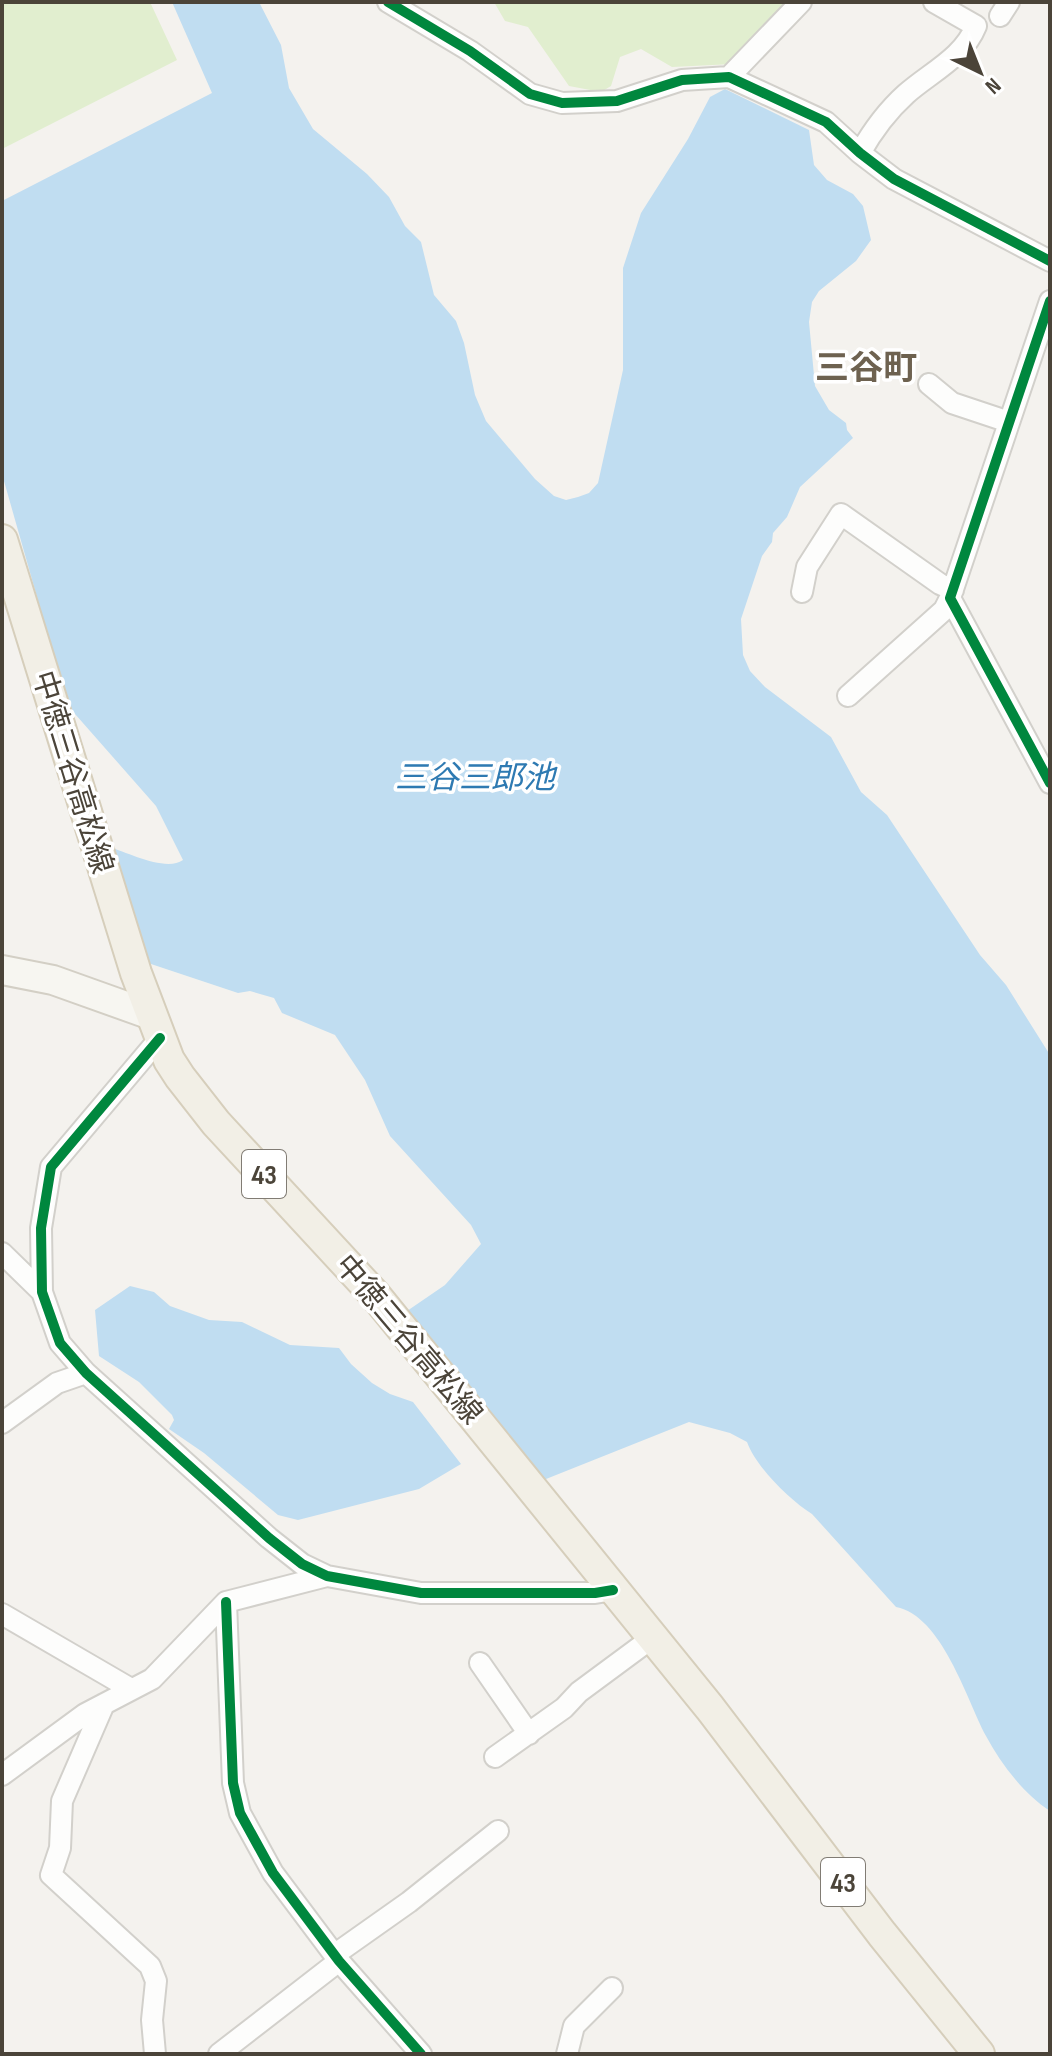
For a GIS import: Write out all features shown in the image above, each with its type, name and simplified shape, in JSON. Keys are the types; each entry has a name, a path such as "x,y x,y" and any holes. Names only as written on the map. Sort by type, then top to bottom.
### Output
{"main road":[{"name":"中徳三谷高松線","path":"2,540 131,958 169,1060 195,1098 375,1295 710,1708 882,1934 979,2054"}],"street":[{"path":"388,2 470,51 530,94 562,103 617,101 682,80 729,77 826,122 894,179 1050,261"},
{"path":"729,77 801,2"},
{"path":"860,153 877,124 905,96 958,55 970,41 976,26 934,2"},
{"path":"848,696 944,610 1050,301"},
{"path":"929,384 952,403 1009,422"},
{"path":"802,592 807,567 841,514 940,584 951,594 1050,783"},
{"path":"2,970 53,980 156,1026 51,1167 41,1228 42,1292 60,1343 86,1373 269,1538 302,1564 327,1576 421,1593 595,1593 613,1590"},
{"path":"2,1253 42,1292"},
{"path":"2,1423 57,1383 86,1373"},
{"path":"2,1775 85,1714 152,1679 226,1602 327,1576"},
{"path":"226,1602 233,1783 240,1813 273,1873 336,1958 421,2054"},
{"path":"2,1614 131,1689"},
{"path":"495,1757 564,1708 579,1692 652,1638"},
{"path":"480,1663 529,1734"},
{"path":"104,1704 62,1801 60,1848 51,1875 150,1966 156,1981 152,2020 155,2054"},
{"path":"219,2054 498,1831"},
{"path":"567,2054 574,2026 612,1988"}],"green space":[{"path":"2,2 150,2 177,60 2,149"},
{"path":"494,2 788,2 773,15 733,64 672,67 641,49 620,57 611,86 601,92 569,86 528,27 505,21"}],"water":[{"name":"三谷三郎池","path":"172,2 259,2 281,45 289,88 313,129 367,174 389,197 405,226 421,242 434,295 456,321 464,343 475,395 486,421 535,479 554,496 566,500 589,493 598,483 623,370 623,268 641,213 688,139 710,97 725,89 809,130 814,165 827,180 853,194 863,206 871,240 856,261 819,291 812,302 809,322 815,386 829,410 846,423 853,438 800,487 787,517 773,533 741,619 743,655 750,671 765,687 831,737 861,792 887,815 980,955 1006,985 1050,1055 1050,1811 1022,1787 999,1757 951,1661 927,1626 896,1607 812,1514 775,1482 751,1452 747,1442 730,1433 689,1422 541,1481 438,1348 405,1317 407,1311 445,1285 481,1244 471,1225 390,1136 365,1080 335,1035 282,1013 274,998 250,991 238,993 145,962 109,847 157,863 183,860 156,806 68,706 2,474 2,201 212,93"},
{"path":"130,1286 154,1292 170,1306 209,1320 242,1322 290,1345 339,1348 372,1383 390,1394 413,1402 461,1464 419,1489 298,1520 278,1515 204,1453 169,1429 174,1420 172,1415 139,1382 99,1356 95,1310"}],"cycle path":[{"path":"388,2 470,51 530,94 562,103 617,101 682,80 729,77 826,122 894,179 1050,261"},
{"path":"1050,301 950,598 1050,783"},
{"path":"160,1038 51,1167 41,1228 42,1292 60,1343 86,1373 269,1538 302,1564 327,1576 421,1593 595,1593 613,1590"},
{"path":"226,1602 233,1783 240,1813 273,1873 339,1961 421,2054"}],"district":[{"name":"三谷町","path":"866,367"}]}
